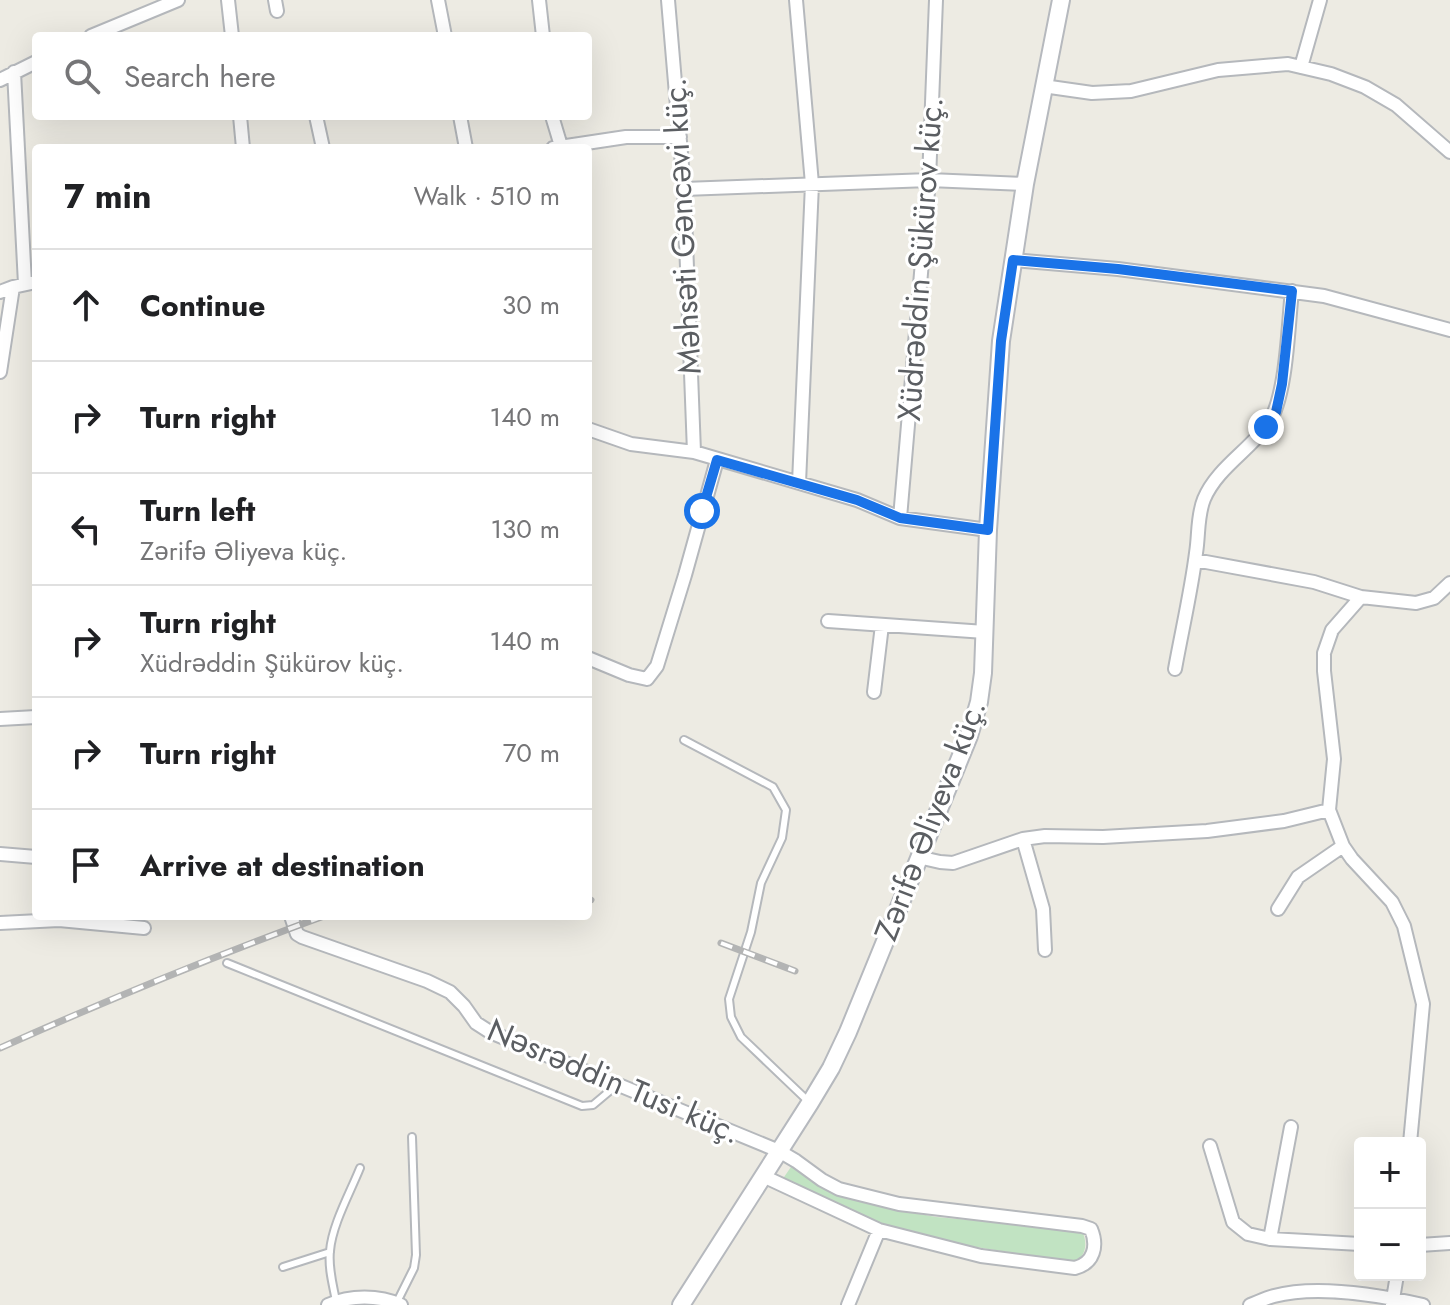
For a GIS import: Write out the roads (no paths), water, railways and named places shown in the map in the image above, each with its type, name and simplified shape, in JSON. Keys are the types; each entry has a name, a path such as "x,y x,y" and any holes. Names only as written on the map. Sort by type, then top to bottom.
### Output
{"street":[{"path":"101,32 178,0"},
{"path":"228,0 232,32"},
{"path":"438,0 444,32"},
{"path":"539,0 543,32"},
{"name":"Məhsəti Gəncəvi küç.","path":"668,0 684,189 694,452"},
{"path":"796,0 812,184 799,483"},
{"name":"Xüdrəddin Şükürov küç.","path":"900,518 929,180 936,0"},
{"name":"Zərifə Əliyeva küç.","path":"681,1305 831,1068 969,736 981,687 1001,341 1025,184 1061,0"},
{"path":"1301,67 1320,0"},
{"path":"0,80 32,64"},
{"path":"1043,86 1092,93 1131,91 1218,70 1288,64 1331,74 1365,87 1396,105 1450,152"},
{"path":"0,372 18,286 14,72"},
{"path":"240,120 243,144"},
{"path":"317,120 322,144"},
{"path":"461,120 465,144"},
{"path":"553,120 557,144"},
{"path":"578,144 626,137 680,137"},
{"path":"684,189 929,180 1025,184"},
{"path":"1013,260 1118,269 1324,296 1450,330"},
{"path":"1175,669 1204,498 1220,475 1266,427 1276,412 1292,291"},
{"path":"592,430 631,444 694,452 857,500 900,518 988,530"},
{"path":"592,660 647,679 657,666 717,460"},
{"path":"1195,560 1314,582 1361,597 1416,603 1434,598 1450,583"},
{"path":"1361,597 1332,630 1324,653 1334,759 1329,810 1343,846 1392,902 1404,926 1423,1004 1411,1137"},
{"path":"828,621 985,632"},
{"path":"874,692 882,625"},
{"path":"0,719 32,717"},
{"path":"918,857 953,863 1023,839 1207,831 1284,821 1329,810"},
{"path":"1023,839 1043,909 1045,950"},
{"path":"1278,909 1298,877 1343,846"},
{"path":"0,854 32,857"},
{"path":"0,923 59,920 144,928"},
{"name":"Nəsrəddin Tusi küç.","path":"292,920 297,934 302,937 450,992 476,1023 490,1032 779,1151 839,1189 899,1204 1082,1226 1091,1229 1095,1238 1092,1256 1085,1265 1075,1268 981,1256 879,1230"},
{"path":"1270,1239 1291,1127"},
{"path":"1210,1146 1233,1222 1248,1234 1270,1239 1354,1244"},
{"path":"763,1176 879,1230 848,1305"},
{"path":"1426,1245 1450,1243"},
{"path":"1393,1302 1396,1281"},
{"path":"1250,1305 1275,1296 1326,1290 1423,1305"},
{"path":"332,1303 376,1298 399,1304"}],"lane":[{"path":"684,740 773,787 786,810 782,838 761,883 751,932 729,999 731,1017 741,1037 810,1103"},
{"path":"227,963 582,1106 593,1105 618,1084"},
{"path":"399,1304 416,1255 412,1137"},
{"path":"332,1303 330,1252 333,1234 360,1168"},
{"path":"283,1267 330,1252"}],"railway":[{"path":"0,1048 161,979 313,920"},
{"path":"721,943 795,971"}]}
